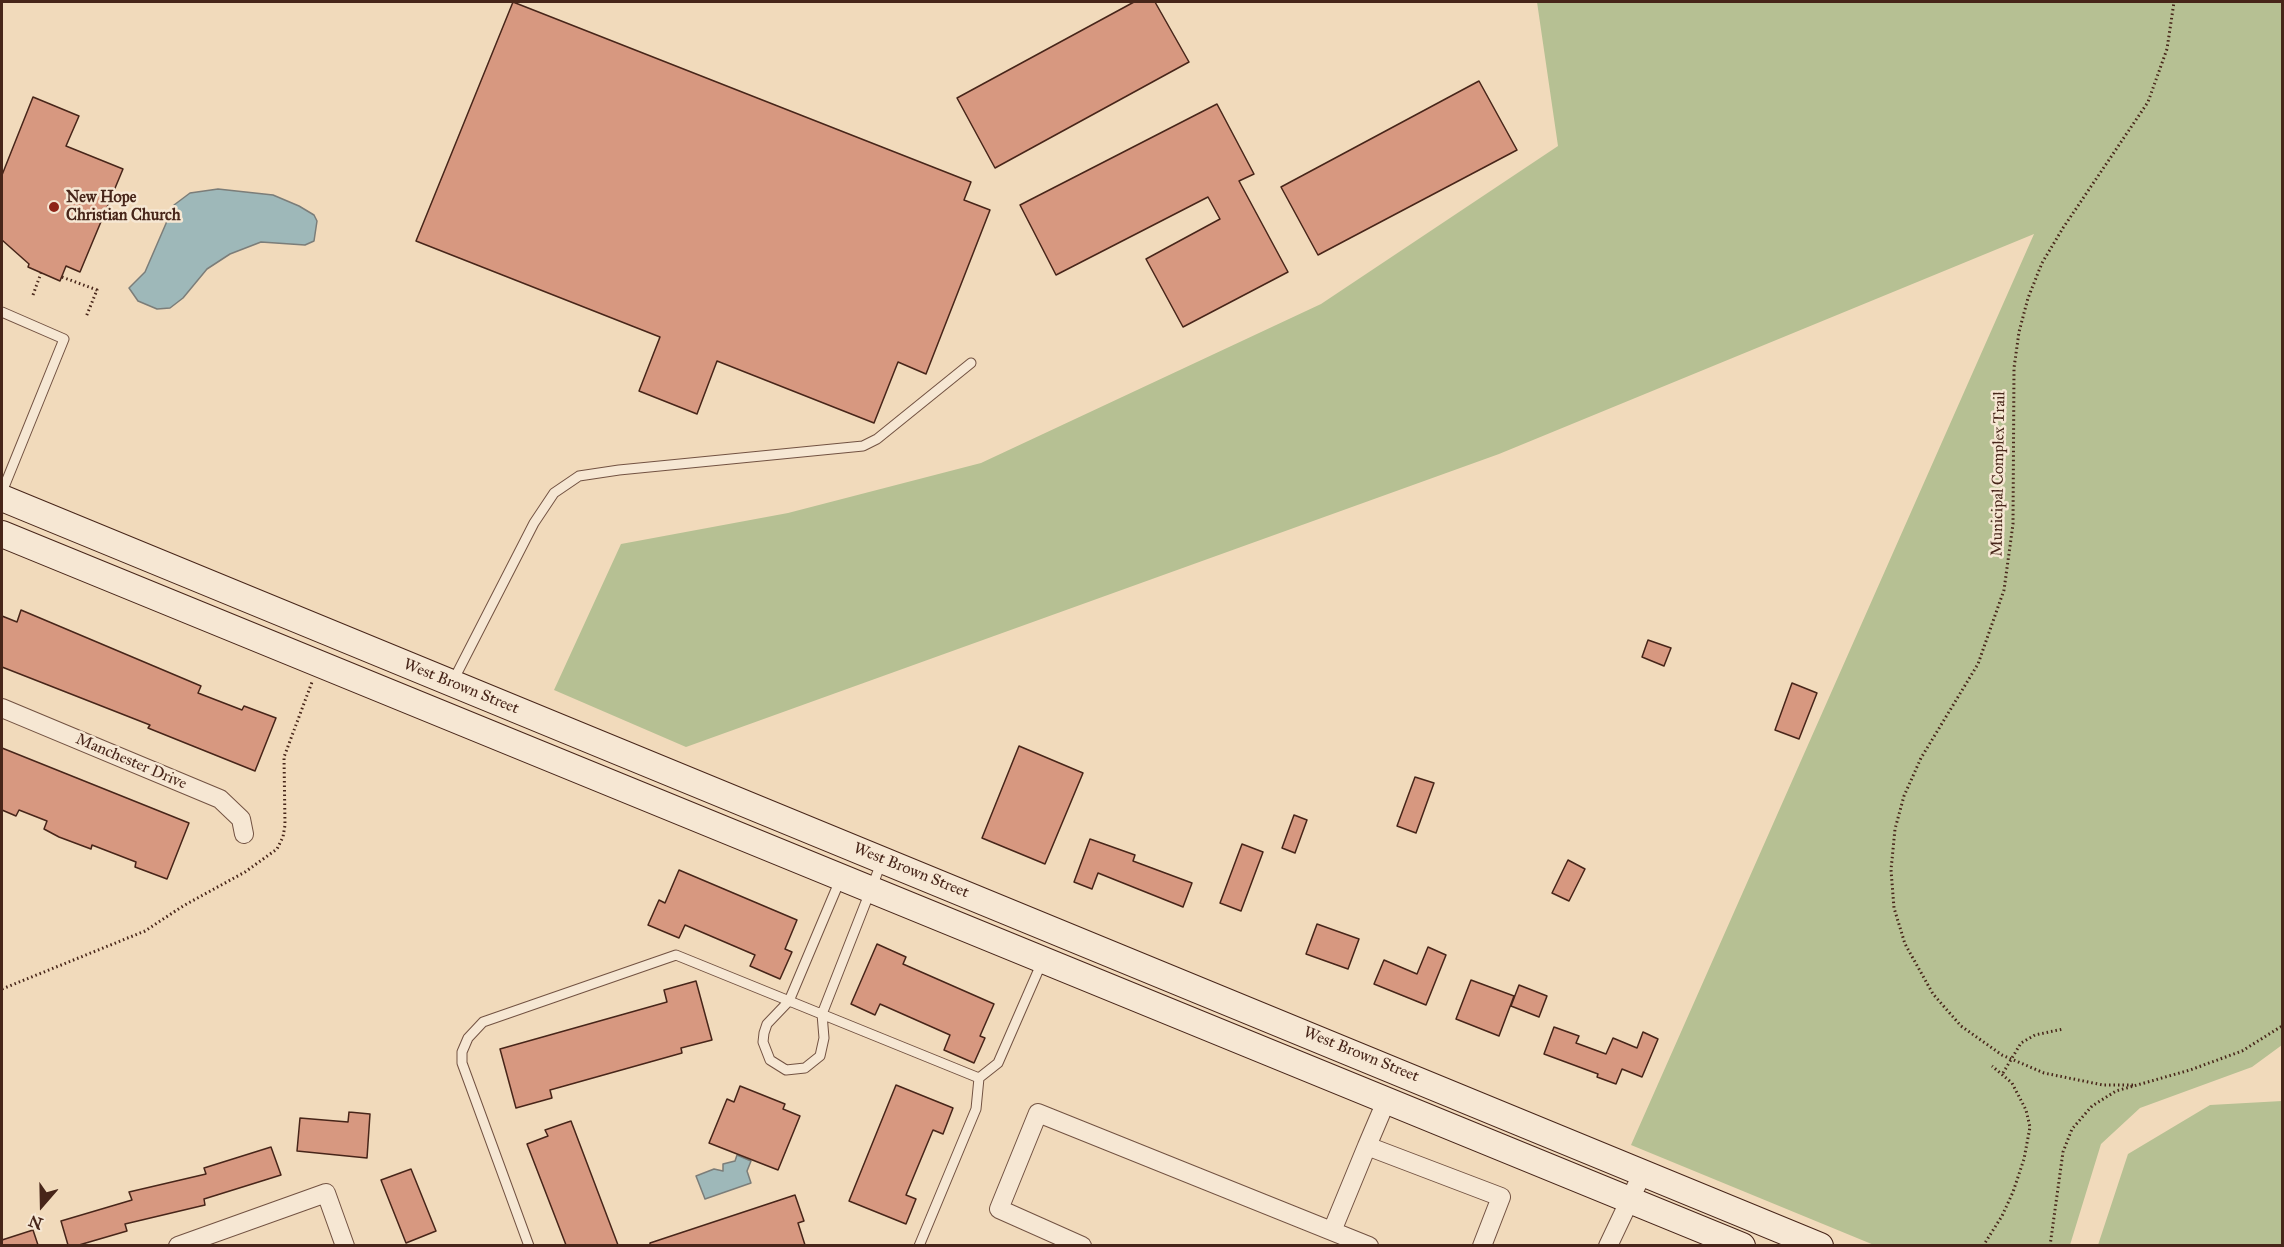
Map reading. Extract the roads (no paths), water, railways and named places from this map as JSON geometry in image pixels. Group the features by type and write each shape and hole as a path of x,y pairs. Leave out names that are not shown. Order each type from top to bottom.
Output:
{"main road":[{"name":"West Brown Street","path":"2,498 452,683 878,873 1043,959 1153,1004 1643,1172 1820,1245"},
{"name":"West Brown Street","path":"2,534 843,873"},
{"path":"439,712 452,683"},
{"path":"843,873 850,861 878,873"},
{"name":"West Brown Street","path":"878,873 943,896 971,895 1167,975 1630,1199 1742,1245"},
{"path":"1153,1004 1167,975"}],"street":[{"name":"Manchester Drive","path":"2,708 220,799 241,819 244,834"},
{"path":"1332,1231 1393,1085"},
{"path":"1082,1245 999,1209 1038,1113 1369,1245"},
{"path":"1367,1146 1501,1197 1482,1245"},
{"path":"1608,1245 1643,1172"},
{"path":"178,1245 326,1193 345,1245"}],"lane":[{"path":"2,312 64,339 2,492"},
{"path":"452,683 534,523 554,492 579,476 863,446 877,439 971,363"},
{"path":"843,873 789,1001 767,1024 763,1042 770,1060 786,1070 805,1068 820,1056 824,1038 822,1014 878,873"},
{"path":"529,1245 462,1063 462,1052 475,1030 483,1022 676,955 979,1078"},
{"path":"919,1245 976,1109 979,1078 998,1063 1043,959"}],"water":[{"path":"218,189 273,195 299,206 314,215 317,221 314,241 305,245 261,242 230,254 207,269 183,298 170,308 157,309 138,301 129,288 145,272 174,205 190,193"},
{"path":"737,1155 751,1161 747,1171 751,1183 705,1199 696,1176 714,1169 723,1171 723,1164 735,1161"}],"place":[{"name":"New Hope Christian Church","path":"54,207"}]}
